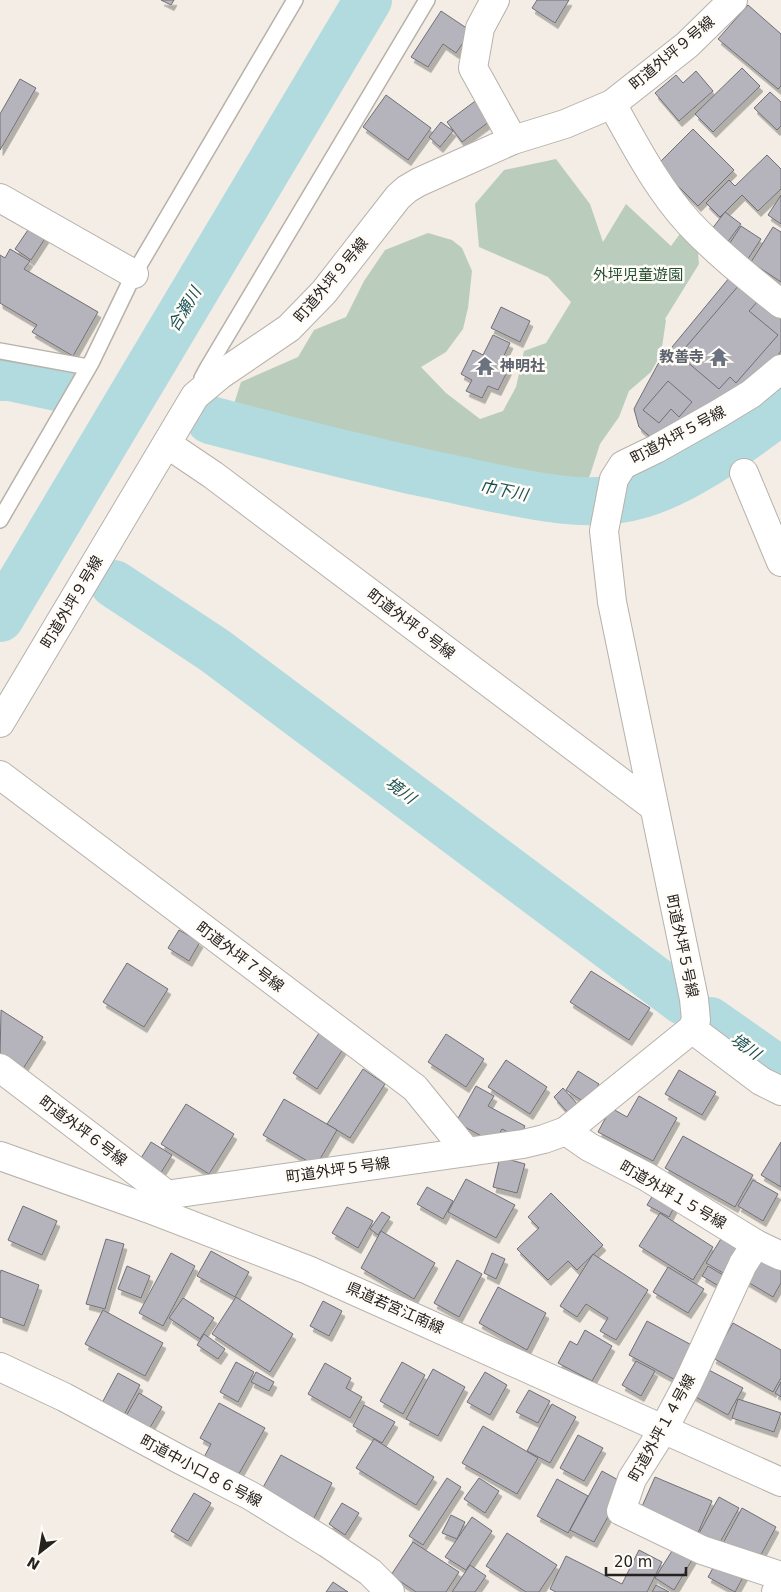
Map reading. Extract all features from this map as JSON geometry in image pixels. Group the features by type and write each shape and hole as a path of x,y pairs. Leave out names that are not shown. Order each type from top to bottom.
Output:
{"street":[{"path":"494,0 480,28 473,68 513,140"},
{"name":"町道外坪９号線","path":"0,723 195,396 220,375 289,328 324,292 398,197 407,189 513,140 565,124 612,104 687,45 733,0"},
{"path":"612,104 656,180 688,222 718,253 781,304"},
{"path":"0,198 134,274"},
{"name":"町道外坪５号線","path":"156,1201 544,1139 566,1131 694,1016 612,602 604,531 614,479 619,469 628,461 642,456 751,394 781,368"},
{"name":"町道外坪８号線","path":"167,444 213,474 654,807"},
{"path":"744,473 781,562"},
{"name":"町道外坪７号線","path":"0,775 415,1088 467,1152"},
{"path":"694,1016 761,1081 781,1091"},
{"name":"町道外坪６号線","path":"0,1068 156,1201"},
{"name":"町道外坪１５号線","path":"566,1131 589,1147 647,1177 756,1244 781,1256"},
{"name":"県道若宮江南線","path":"0,1156 156,1201 781,1482"},
{"name":"町道外坪１４号線","path":"756,1244 743,1264 688,1383 663,1430 632,1479 621,1511 702,1550 781,1576"},
{"name":"町道中小口８６号線","path":"0,1367 64,1397 251,1496 363,1567 390,1592"},
{"path":"776,1592 781,1580"}],"lane":[{"path":"0,520 88,367 134,274 296,0"},
{"path":"202,390 202,378 208,366 427,0"},
{"path":"0,351 88,367"}],"green space":[{"name":"外坪児童遊園","path":"556,159 590,204 603,242 626,204 671,246 685,227 697,241 699,264 665,319 661,354 651,372 629,391 619,417 600,444 590,475 575,506 536,508 470,495 416,488 370,473 324,466 246,443 234,404 241,382 298,357 314,330 346,317 364,281 385,250 428,233 452,240 462,248 472,271 468,308 463,329 446,352 421,367 446,393 480,419 503,411 516,387 524,351 546,343 571,302 548,277 479,247 475,204 504,170"}],"building":[{"path":"161,0 174,0 171,5"},
{"path":"537,0 569,0 555,23 532,8"},
{"path":"748,5 781,34 781,86 778,89 718,39"},
{"path":"441,11 471,31 456,53 443,44 428,67 411,57"},
{"path":"742,68 760,86 713,132 695,114"},
{"path":"696,71 713,91 679,121 655,93 676,75 683,83"},
{"path":"20,79 36,88 0,150 0,114"},
{"path":"770,92 781,102 781,126 777,130 754,108"},
{"path":"386,95 431,128 408,160 363,127"},
{"path":"478,99 493,119 462,142 447,122"},
{"path":"441,122 453,131 440,147 429,137"},
{"path":"693,129 734,170 698,206 657,165"},
{"path":"767,155 781,169 781,189 758,211 742,195 720,217 706,203 729,180 735,186"},
{"path":"781,195 781,224 768,215"},
{"path":"725,212 741,224 724,247 708,234"},
{"path":"741,226 761,239 746,262 726,249"},
{"path":"30,227 46,237 31,260 15,249"},
{"path":"773,227 781,232 781,282 751,262"},
{"path":"10,249 30,261 24,269 98,312 73,356 32,332 37,325 0,303 0,255 5,258"},
{"name":"教善寺","path":"734,272 781,311 781,351 769,367 655,441 639,427 634,409 658,364"},
{"path":"740,284 759,300 749,311 778,335 736,383 730,377 719,389 679,355"},
{"path":"501,307 530,321 520,342 491,328"},
{"name":"神明社","path":"493,335 510,343 500,364 509,368 498,390 488,386 482,398 466,391 472,380 461,374 473,350 483,355"},
{"path":"668,381 692,402 679,417 671,409 659,423 643,410"},
{"path":"179,930 200,942 189,961 168,948"},
{"path":"127,963 168,989 144,1027 103,1002"},
{"path":"591,971 650,1008 629,1040 570,1002"},
{"path":"1,1010 43,1037 21,1072 0,1058"},
{"path":"321,1030 345,1046 317,1089 293,1073"},
{"path":"446,1034 484,1059 466,1087 428,1062"},
{"path":"506,1060 547,1087 530,1114 488,1087"},
{"path":"363,1069 385,1084 350,1138 327,1124"},
{"path":"679,1070 716,1092 702,1115 665,1094"},
{"path":"578,1071 599,1084 587,1104 566,1090"},
{"path":"476,1086 494,1096 488,1106 525,1126 519,1138 502,1129 494,1143 456,1122"},
{"path":"563,1088 579,1106 570,1115 554,1097"},
{"path":"639,1096 677,1118 653,1161 598,1132 611,1108 627,1117"},
{"path":"284,1099 337,1130 316,1166 263,1135"},
{"path":"186,1104 234,1134 209,1174 161,1144"},
{"path":"683,1136 753,1175 735,1207 665,1168"},
{"path":"151,1142 172,1155 157,1179 136,1166"},
{"path":"781,1142 781,1187 761,1175"},
{"path":"500,1157 525,1164 517,1193 493,1187"},
{"path":"466,1179 515,1205 496,1238 448,1212"},
{"path":"753,1180 778,1194 763,1221 738,1206"},
{"path":"427,1187 453,1201 443,1219 417,1204"},
{"path":"657,1188 678,1200 669,1217 647,1205"},
{"path":"551,1193 603,1245 577,1270 568,1261 548,1280 517,1249 539,1228 528,1217"},
{"path":"23,1206 57,1221 42,1255 8,1240"},
{"path":"347,1207 373,1221 358,1248 332,1233"},
{"path":"382,1212 390,1217 378,1235 370,1229"},
{"path":"660,1213 713,1247 693,1280 639,1246"},
{"path":"381,1231 435,1263 414,1299 361,1268"},
{"path":"724,1234 748,1248 730,1277 706,1263"},
{"path":"106,1239 124,1244 105,1309 86,1304"},
{"path":"764,1249 781,1259 781,1283 773,1297 746,1281"},
{"path":"211,1251 249,1272 235,1297 197,1276"},
{"path":"171,1253 195,1266 163,1326 139,1313"},
{"path":"492,1253 505,1259 496,1279 484,1273"},
{"path":"593,1254 648,1290 616,1340 600,1331 608,1318 586,1304 577,1317 560,1306"},
{"path":"457,1260 482,1274 459,1317 434,1303"},
{"path":"127,1266 150,1276 141,1298 118,1289"},
{"path":"708,1266 728,1278 722,1288 702,1276"},
{"path":"668,1267 704,1289 688,1313 653,1292"},
{"path":"1,1270 39,1285 24,1326 0,1317"},
{"path":"498,1287 546,1313 527,1350 479,1323"},
{"path":"236,1297 293,1334 270,1372 212,1334"},
{"path":"183,1298 214,1318 200,1339 169,1318"},
{"path":"323,1301 342,1311 329,1336 310,1326"},
{"path":"103,1310 163,1343 145,1376 85,1344"},
{"path":"647,1321 699,1349 681,1383 629,1355"},
{"path":"733,1323 781,1350 781,1378 773,1392 713,1358"},
{"path":"585,1330 612,1346 592,1381 558,1363 570,1341 577,1345"},
{"path":"204,1334 225,1349 218,1359 197,1345"},
{"path":"636,1361 655,1371 641,1396 622,1385"},
{"path":"236,1362 254,1372 238,1402 220,1392"},
{"path":"402,1362 425,1375 403,1414 380,1401"},
{"path":"325,1363 351,1378 346,1388 362,1397 350,1418 308,1394"},
{"path":"433,1369 465,1387 438,1436 406,1419"},
{"path":"707,1369 743,1388 728,1415 692,1395"},
{"path":"256,1372 274,1382 269,1391 251,1382"},
{"path":"485,1372 507,1385 490,1415 467,1402"},
{"path":"118,1373 140,1385 124,1415 102,1403"},
{"path":"781,1382 781,1397 775,1393"},
{"path":"529,1390 550,1401 538,1423 516,1412"},
{"path":"139,1393 162,1407 148,1431 125,1418"},
{"path":"738,1399 781,1413 774,1432 732,1418"},
{"path":"219,1403 265,1428 236,1479 202,1461 211,1444 200,1438"},
{"path":"552,1404 576,1417 550,1463 527,1451"},
{"path":"364,1405 395,1422 382,1443 353,1426"},
{"path":"483,1426 538,1458 517,1494 462,1463"},
{"path":"578,1435 603,1448 584,1481 560,1468"},
{"path":"374,1439 434,1477 416,1505 356,1468"},
{"path":"281,1455 332,1483 313,1520 261,1491"},
{"path":"602,1471 629,1486 614,1506 594,1542 570,1530"},
{"path":"655,1477 712,1501 697,1535 640,1511"},
{"path":"447,1478 461,1487 423,1545 409,1536"},
{"path":"479,1478 499,1491 485,1513 464,1499"},
{"path":"557,1479 588,1496 568,1533 537,1516"},
{"path":"194,1493 211,1503 188,1541 171,1531"},
{"path":"719,1497 739,1508 718,1546 698,1535"},
{"path":"342,1503 359,1513 345,1535 329,1524"},
{"path":"742,1508 776,1527 757,1562 723,1543"},
{"path":"451,1515 465,1522 457,1539 442,1533"},
{"path":"472,1517 492,1531 466,1570 445,1557"},
{"path":"507,1533 557,1565 539,1592 526,1592 486,1566"},
{"path":"413,1542 459,1572 446,1592 416,1592 391,1575"},
{"path":"677,1543 695,1555 674,1590 655,1578"},
{"path":"639,1550 662,1562 647,1592 556,1592 550,1589 566,1556 622,1584"},
{"path":"719,1557 746,1572 735,1592 708,1577"},
{"path":"470,1565 486,1576 475,1592 452,1592"},
{"path":"333,1582 348,1592 326,1592"},
{"path":"656,1585 669,1592 652,1592"}],"waterway":[{"name":"合瀬川","path":"0,618 368,0"},
{"name":"巾下川","path":"0,377 10,377 57,387"},
{"name":"巾下川","path":"210,420 363,459 482,485 556,499 608,501 642,494 679,479 714,458 781,411"},
{"name":"境川","path":"114,584 214,650 683,1001"},
{"name":"境川","path":"710,1021 781,1071"}],"place":[{"name":"教善寺","path":"719,357"},
{"name":"神明社","path":"485,366"}]}
